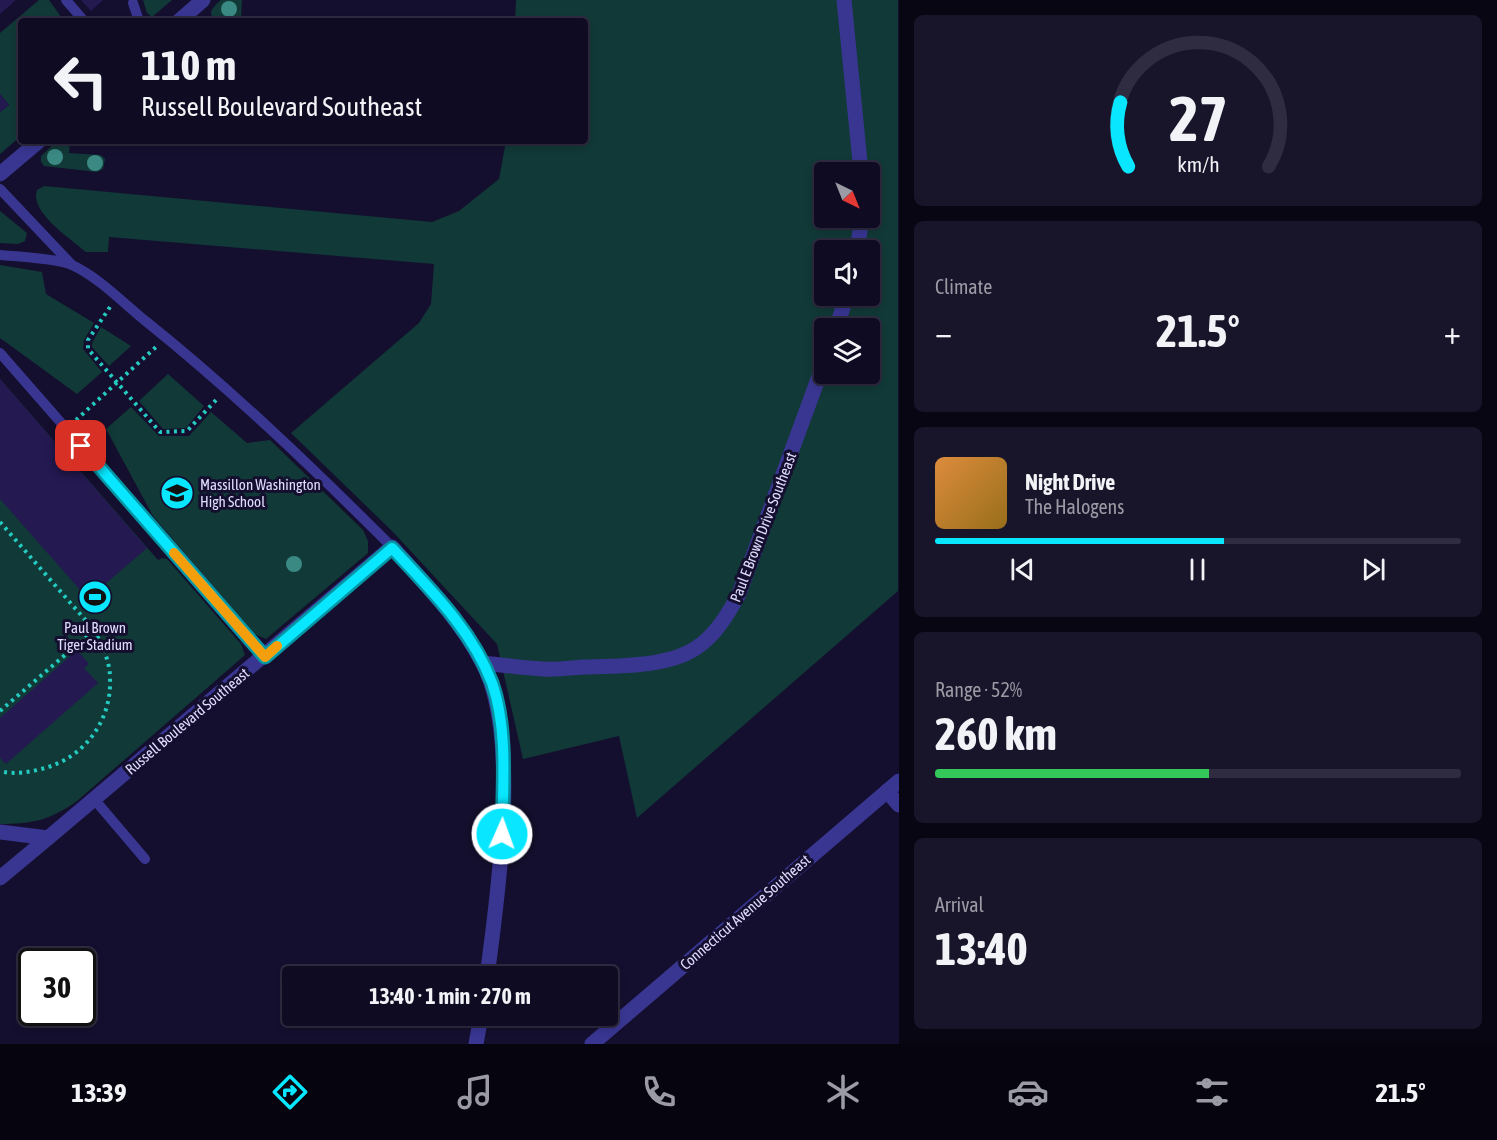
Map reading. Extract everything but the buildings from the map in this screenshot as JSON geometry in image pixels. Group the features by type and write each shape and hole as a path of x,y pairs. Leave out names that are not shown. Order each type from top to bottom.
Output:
{"street":[{"path":"182,18 203,0"},
{"path":"844,0 860,162"},
{"path":"0,174 35,144"},
{"name":"Paul E Brown Drive Southeast","path":"483,663 544,669 615,667 644,664 685,653 697,647 717,629 739,594 816,384"},
{"path":"392,548 444,604 461,626 483,663 492,685 498,710 503,791 497,893 488,966"},
{"name":"Russell Boulevard Southeast","path":"0,878 392,548"},
{"path":"893,786 898,805"},
{"name":"Connecticut Avenue Southeast","path":"592,1044 893,786"},
{"path":"0,832 48,838"},
{"path":"476,1044 479,1026"}],"lane":[{"path":"66,0 81,18"},
{"path":"133,3 138,18"},
{"path":"0,189 71,264 167,338 226,389 316,471 392,548"},
{"path":"0,255 71,264"},
{"path":"0,353 265,657"},
{"path":"94,799 145,859"}],"path":[{"path":"116,297 88,340 88,349 160,432 187,431 226,389"},
{"path":"66,429 167,338"},
{"path":"0,522 94,630 105,650 110,677 108,702 100,726 84,747 62,763 35,771 8,773 0,771"},
{"path":"0,711 94,630"}],"green space":[{"path":"39,0 49,0 62,18 18,18 18,139 0,154 0,112 9,105 0,94 0,33"},
{"path":"143,0 172,0 152,17 147,13"},
{"path":"221,0 242,0 241,18 214,18 211,12"},
{"path":"516,0 898,0 898,591 637,818 619,736 523,759 497,644 393,532 291,433 419,323 431,304 434,264 109,237 108,252 86,252 45,216 36,198 37,190 44,186 432,222 459,211 499,179 505,144 588,144 588,18 515,18"},
{"path":"54,144 70,144 69,153 101,155 105,159 103,169 97,172 44,166 41,156"},
{"path":"0,211 27,233 25,241 18,244 0,243"},
{"path":"0,265 42,272 46,294 94,323 84,340 83,349 102,372 77,394 0,338"},
{"path":"101,327 131,346 109,366 92,347"},
{"path":"168,374 204,406 186,428 163,429 139,401"},
{"name":"Paul Brown Tiger Stadium","path":"0,379 158,560 167,559 241,644 245,655 77,801 41,820 0,824"},
{"path":"131,407 159,436 189,436 211,412 247,443 270,440 363,530 368,541 368,553 266,639 254,634 153,516 106,429"}],"slow traffic":[{"path":"174,553 265,657 277,646"}],"place":[{"name":"Massillon Washington High School","path":"177,493"},
{"name":"Paul Brown Tiger Stadium","path":"95,597"}],"route":[{"path":"81,446 265,657 392,548 444,604 461,626 483,663 492,685 498,710 502,749 502,834"}]}
